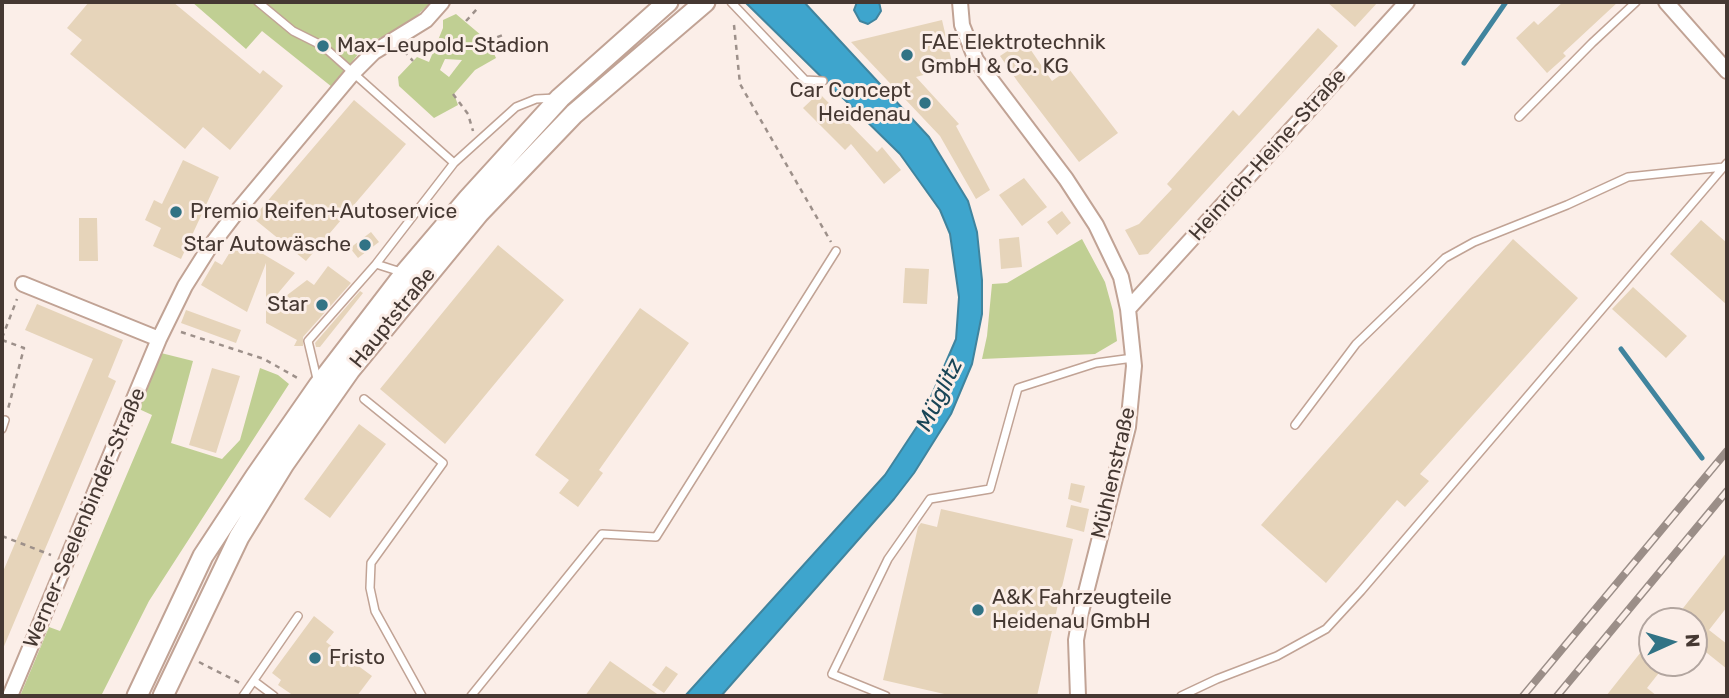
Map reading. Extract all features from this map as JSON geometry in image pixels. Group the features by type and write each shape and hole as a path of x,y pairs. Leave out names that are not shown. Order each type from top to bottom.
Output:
{"main road":[{"name":"Hauptstraße","path":"137,696 203,556 317,387 405,273 560,98 668,2"},
{"name":"Hauptstraße","path":"163,696 239,537 284,464 389,321 479,213 574,114 705,2"}],"street":[{"name":"Werner-Seelenbinder-Straße","path":"10,696 162,333 185,286 213,242 354,73 383,45 426,20 442,2"},
{"name":"Mühlenstraße","path":"960,2 962,25 976,60 1066,179 1096,225 1121,276 1128,309 1134,358 1129,427 1081,612 1076,640 1078,696"},
{"name":"Heinrich-Heine-Straße","path":"1128,309 1406,2"},
{"path":"1665,2 1727,71"},
{"path":"23,284 162,333"}],"lane":[{"path":"258,2 293,31 323,47 454,163"},
{"path":"1519,117 1636,2"},
{"path":"732,3 805,80 823,81"},
{"path":"317,387 308,341 376,264 454,163 516,107 536,99 560,98"},
{"path":"1295,425 1356,344 1445,258 1474,242 1628,177 1726,165"},
{"path":"1181,696 1277,656 1326,629 1726,165"},
{"path":"471,696 601,534 656,537 836,251"},
{"path":"376,264 405,273"},
{"path":"886,696 832,674 888,559 930,499 990,489 1018,388 1096,363 1134,358"},
{"path":"364,399 443,463 371,563 370,588 375,611 422,696"},
{"path":"2,429 5,420"},
{"path":"243,696 298,616"},
{"path":"251,684 274,696"}],"path":[{"path":"732,3 740,85 836,251"},
{"path":"466,21 477,9"},
{"path":"488,41 505,34"},
{"path":"453,94 468,114 477,141"},
{"path":"5,420 24,348 2,339 23,284"},
{"path":"162,333 264,359 317,387"},
{"path":"2,536 66,561"},
{"path":"183,654 251,684"}],"green space":[{"name":"Max-Leupold-Stadion","path":"192,2 431,2 406,26 366,44 332,87 262,31 246,49"},
{"path":"456,14 488,41 496,58 475,70 454,94 458,105 434,118 399,86 398,77 417,57 429,62 443,28 443,20","holes":["445,59 462,60 449,77 440,70"]},
{"path":"1082,239 1105,282 1117,341 1095,354 982,359 992,284 1007,283"},
{"path":"161,353 193,361 171,443 222,459 240,440 260,368 278,375 289,384 149,601 101,696 20,696 49,627 60,631 62,627 150,420 152,415 139,409"}],"water":[{"name":"Müglitz","path":"745,2 804,2 929,137 968,201 977,232 982,314 972,364 951,414 914,473 894,499 721,696 685,696 885,475 920,422 956,339 959,297 950,234 940,210 900,154"},
{"path":"857,2 879,2 881,11 876,19 868,24 860,21 854,10"}],"building":[{"path":"89,2 173,2 260,74 263,70 283,86 230,150 203,127 185,149 70,54 82,40 67,28"},
{"path":"1327,2 1378,2 1355,27"},
{"path":"1563,2 1618,2 1563,53 1566,56 1547,73 1516,38 1534,21 1538,25"},
{"path":"942,20 953,67 916,77 959,124 956,126 990,190 976,199 940,136 851,42"},
{"path":"1318,28 1338,46 1148,254 1139,255 1125,230 1139,224 1172,189 1167,184 1233,110 1239,116"},
{"path":"1024,40 1052,81 1069,69 1118,133 1079,162 1000,56"},
{"path":"819,93 877,152 882,147 901,170 884,184 851,144 845,150 803,108"},
{"path":"354,100 406,144 306,261 253,218"},
{"name":"Premio Reifen+Autoservice","path":"183,160 219,177 181,259 153,246 161,228 145,220 154,200 162,204"},
{"path":"1024,178 1047,207 1022,226 999,195"},
{"path":"1062,211 1071,223 1057,235 1047,222"},
{"path":"79,218 97,218 98,261 79,261"},
{"path":"1701,220 1727,243 1727,305 1670,254"},
{"name":"Star Autowäsche","path":"371,232 379,242 358,258 350,248"},
{"path":"1019,237 1022,267 1001,269 999,239"},
{"path":"238,239 295,273 274,298 278,302 307,280 314,285 328,266 351,283 303,337 303,346 294,346 297,340 266,323 266,263 247,312 201,285 215,261 222,265"},
{"path":"1513,239 1578,298 1420,474 1429,481 1405,507 1397,500 1326,583 1261,525"},
{"path":"498,245 564,300 445,444 380,389"},
{"path":"905,268 929,269 927,304 903,303"},
{"path":"1633,287 1687,336 1666,358 1612,309"},
{"path":"360,291 363,293 320,347 316,347 315,343"},
{"path":"37,304 123,340 108,377 116,381 2,651 2,574 93,359 25,330"},
{"path":"640,308 689,343 599,470 603,473 578,507 559,493 569,480 535,455"},
{"path":"186,310 241,330 236,343 181,323"},
{"path":"212,368 240,376 216,453 189,445"},
{"path":"359,424 386,444 330,518 304,499"},
{"path":"1071,483 1085,486 1081,503 1068,499"},
{"path":"1071,505 1089,509 1084,532 1066,527"},
{"name":"A&K Fahrzeugteile Heidenau GmbH","path":"941,509 1073,539 1037,696 953,696 883,680 918,527 921,523 937,527"},
{"path":"1727,552 1727,607 1709,630 1727,644 1727,669 1708,654 1708,607 1684,607"},
{"name":"Fristo","path":"314,616 334,632 326,642 372,676 357,696 294,696 278,685 281,680 272,673"},
{"path":"1638,656 1638,677 1656,677 1647,688 1657,696 1606,696"},
{"path":"610,661 660,696 585,696"},
{"path":"666,666 678,674 664,693 652,685"}],"waterway":[{"path":"1464,63 1506,2"},
{"path":"1621,349 1702,458"}],"railway":[{"path":"1523,696 1727,451"},
{"path":"1557,696 1727,491"}],"place":[{"name":"Max-Leupold-Stadion","path":"323,46"},
{"name":"FAE Elektrotechnik GmbH & Co. KG","path":"907,55"},
{"name":"Car Concept Heidenau","path":"925,103"},
{"name":"Premio Reifen+Autoservice","path":"176,212"},
{"name":"Star Autowäsche","path":"365,245"},
{"name":"Star","path":"322,305"},
{"name":"A&K Fahrzeugteile Heidenau GmbH","path":"978,610"},
{"name":"Fristo","path":"315,658"}]}
